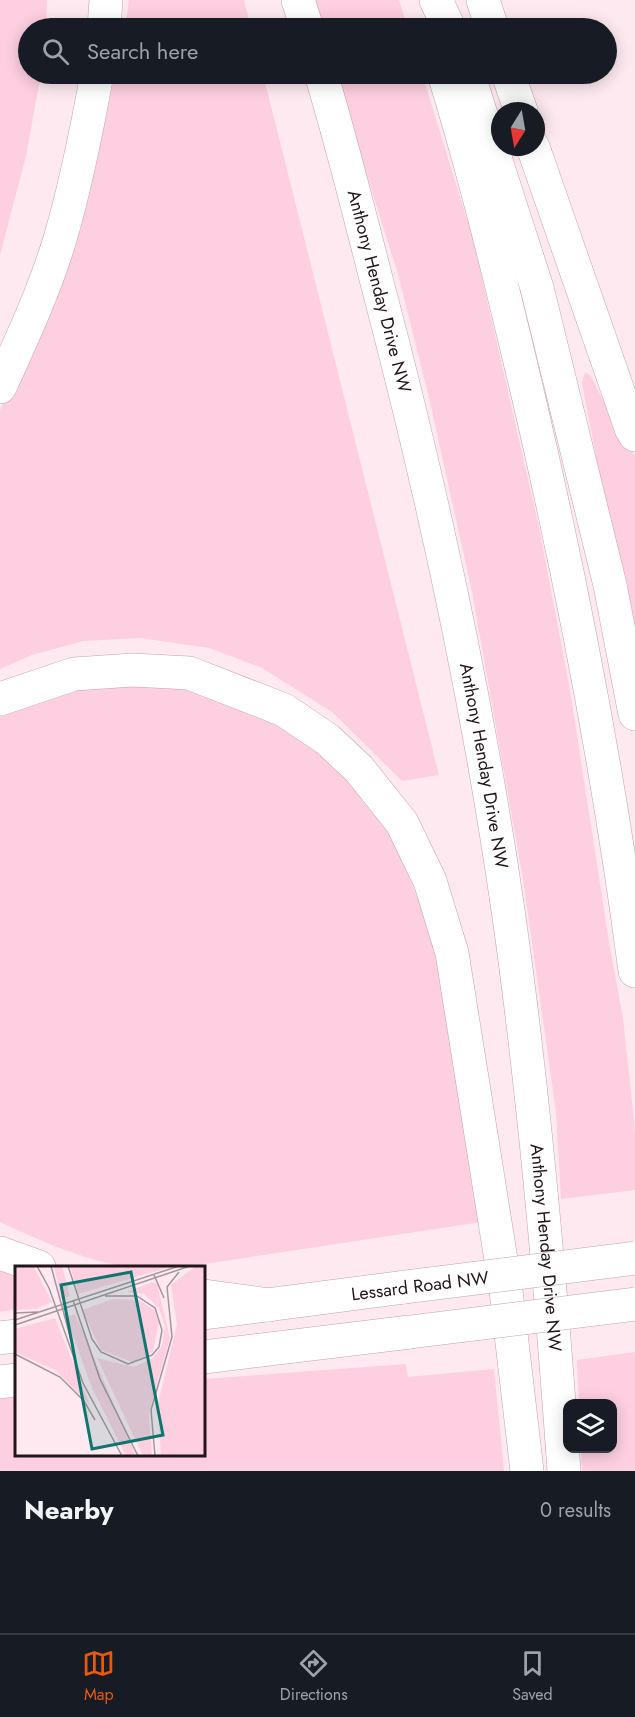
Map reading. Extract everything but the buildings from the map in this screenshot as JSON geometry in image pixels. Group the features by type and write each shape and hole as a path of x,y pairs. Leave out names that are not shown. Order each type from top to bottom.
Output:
{"main road":[{"path":"105,18 106,0"},
{"path":"298,0 304,18"},
{"path":"421,0 427,18"},
{"path":"436,0 444,18"},
{"path":"483,0 489,18"},
{"path":"0,387 25,332 60,240 95,84"},
{"name":"Anthony Henday Drive NW","path":"324,84 411,413 451,588 482,750 509,916 537,1144 564,1471"},
{"path":"447,84 508,309 552,498 592,701 625,895 635,971"},
{"path":"471,84 537,288 610,585 635,714"},
{"path":"512,84 518,102"},
{"path":"536,156 635,435"},
{"path":"0,699 74,674 133,670 189,673 284,710 327,739 359,769 402,823 430,881 452,953 506,1291 527,1471"},
{"path":"0,1253 36,1266"},
{"name":"Lessard Road NW","path":"206,1313 635,1258"},
{"path":"206,1296 269,1305"},
{"path":"206,1357 635,1304"},
{"path":"0,1338 15,1336"},
{"path":"0,1382 15,1380"}],"shaded area":[{"path":"0,0 47,0 46,18 18,18 18,84 39,84 26,156 0,255"},
{"path":"129,0 244,0 248,18 126,18"},
{"path":"312,0 399,0 405,18 318,18"},
{"path":"113,84 266,84 439,775 402,781 332,712 262,668 209,648 140,638 84,641 32,655 0,669 0,410 48,309 96,165"},
{"path":"338,84 425,84 473,239 539,527 570,690 623,1018 635,1130 635,1190 561,1199 556,1112 523,879 472,592 430,402 398,274"},
{"path":"585,372 591,376 635,456 635,661 582,383"},
{"path":"105,682 149,682 189,690 278,719 369,792 396,845 430,929 455,1038 488,1221 182,1266 116,1265 71,1252 0,1222 0,708"},
{"path":"0,1271 15,1275 15,1309 0,1312"},
{"path":"635,1352 635,1471 582,1471 581,1453 617,1453 617,1399 579,1399 577,1360"},
{"path":"406,1364 408,1377 494,1369 504,1471 0,1471 0,1399 15,1396 15,1456 206,1456 206,1379"}]}
